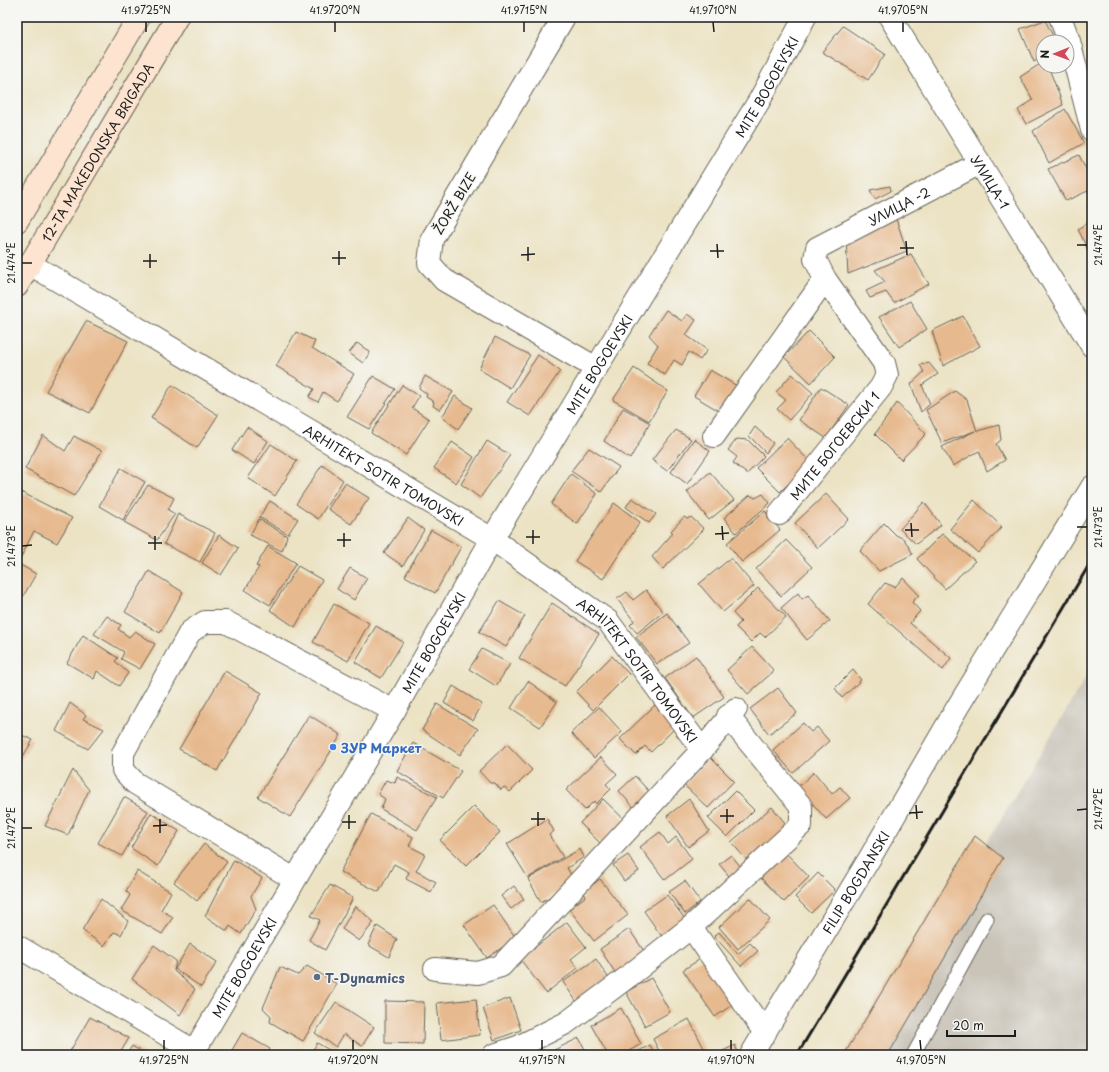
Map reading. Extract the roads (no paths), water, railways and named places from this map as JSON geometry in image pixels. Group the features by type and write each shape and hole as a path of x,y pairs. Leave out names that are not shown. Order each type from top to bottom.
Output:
{"street":[{"path":"17,221 139,17"},
{"name":"12-TA MAKEDONSKA BRIGADA","path":"17,286 23,260 177,17"},
{"name":"ŽORŽ BIZE","path":"564,17 432,240 429,263 444,280 596,368"},
{"name":"MITE BOGOEVSKI","path":"193,1053 394,711 492,539 759,101 805,17"},
{"name":"УЛИЦА-1","path":"890,17 1092,346"},
{"path":"1060,17 1070,41 1092,130"},
{"name":"УЛИЦА -2","path":"825,279 815,259 817,248 980,163"},
{"name":"ARHITEKT SOTIR TOMOVSKI","path":"23,260 492,539 608,621 702,750"},
{"path":"714,436 825,279"},
{"name":"МИТЕ БОГОЕВСКИ 1","path":"779,514 881,387 887,375 884,363 825,279"},
{"name":"FILIP BOGDANSKI","path":"751,1055 871,856 957,708 1092,487"},
{"path":"294,879 135,783 123,770 123,753 190,632 205,622 226,622 394,711"},
{"name":"ARHITEKT SOTIR TOMOVSKI","path":"435,969 478,973 501,966 702,750 732,712 801,806 800,825 691,927 566,1023 518,1048 494,1055"},
{"path":"691,927 765,1033"},
{"path":"17,946 193,1053"}],"lane":[{"path":"913,1055 987,919"}],"railway":[{"path":"797,1055 1092,560"}],"place":[{"name":"ЗУР Маркет","path":"333,747"},
{"name":"T-Dynamics","path":"317,977"}]}
